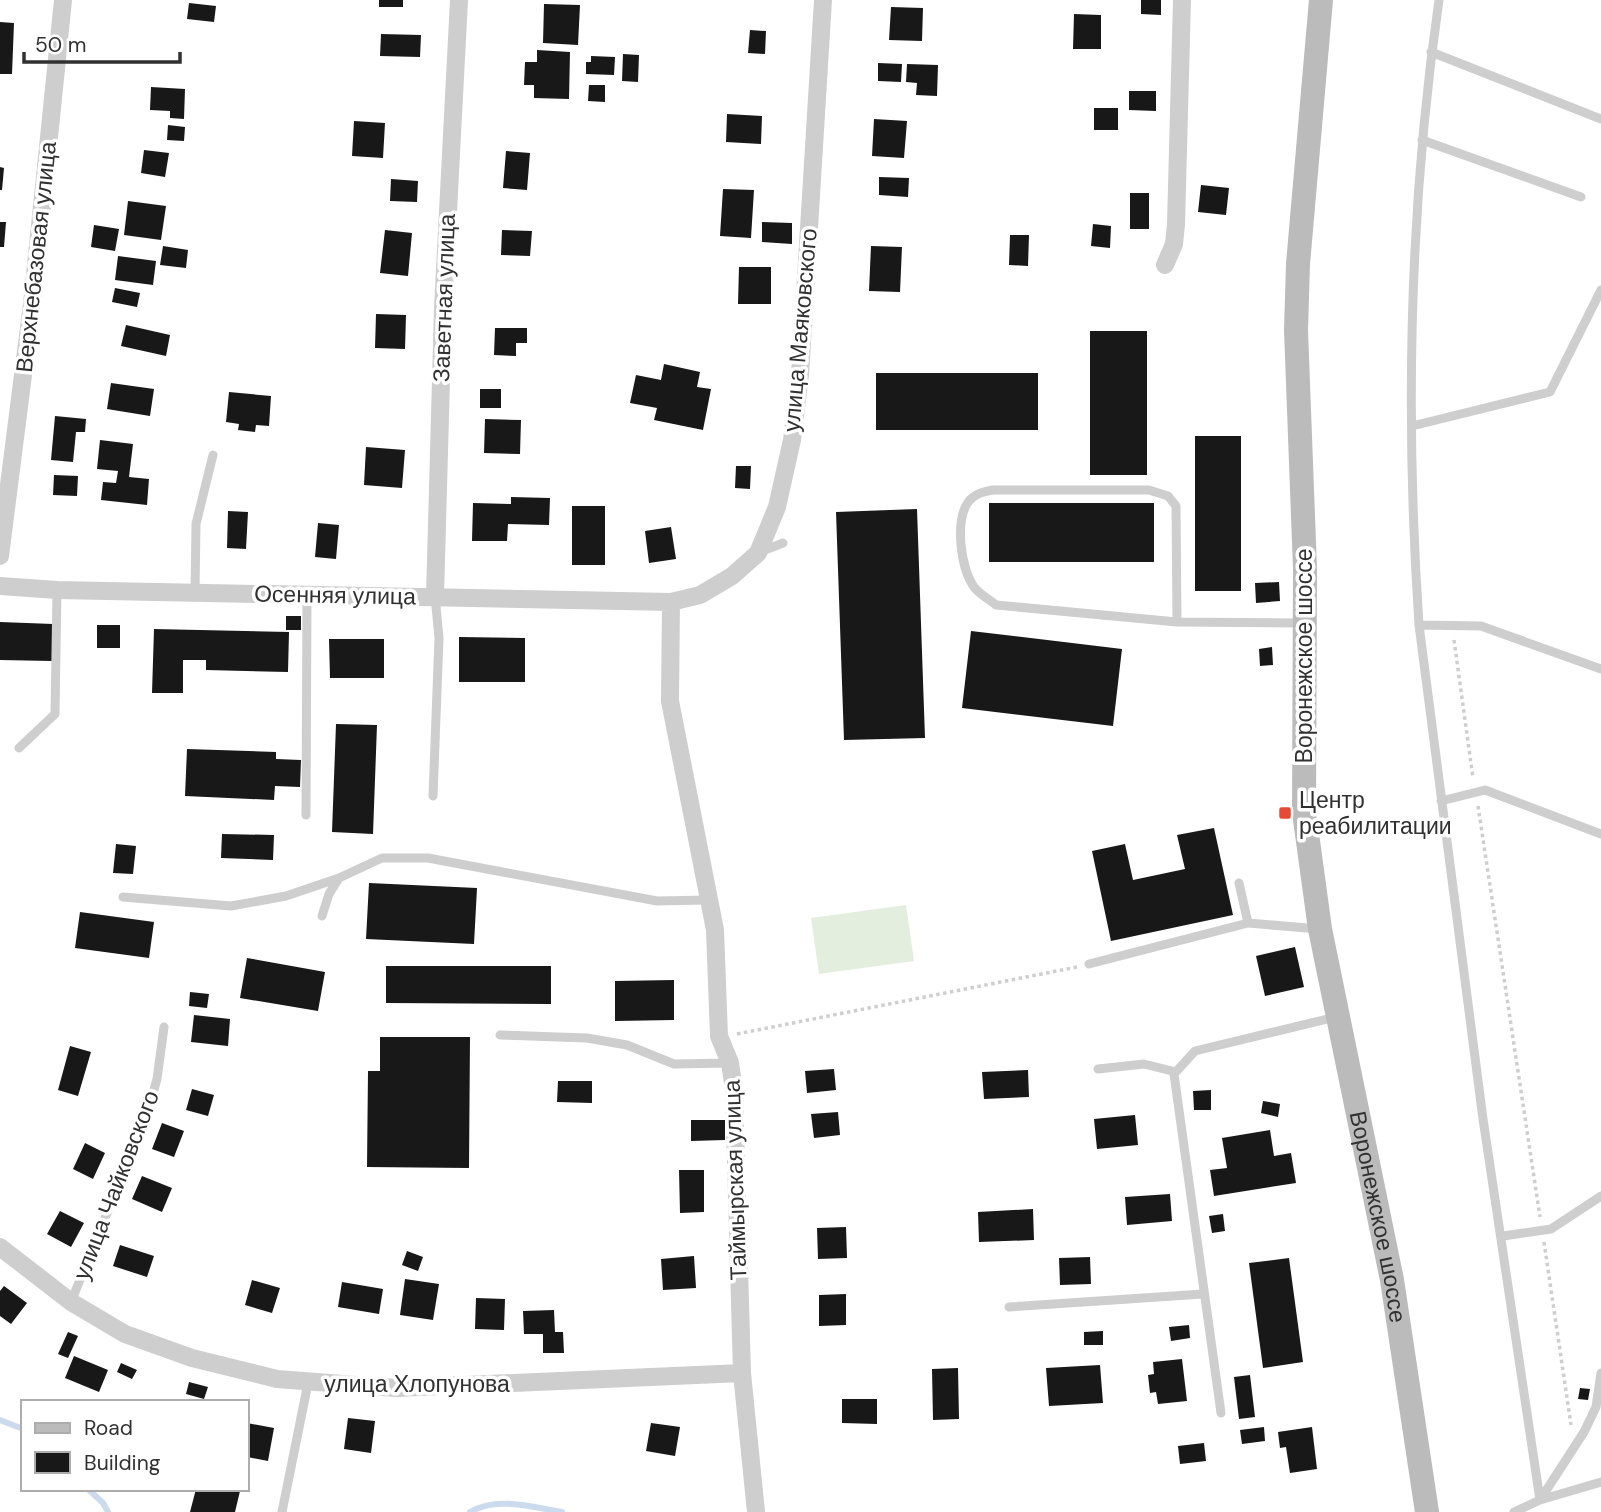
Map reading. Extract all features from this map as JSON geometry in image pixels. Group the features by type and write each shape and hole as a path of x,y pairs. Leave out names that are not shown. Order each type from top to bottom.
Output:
{"main road":[{"name":"Воронежское шоссе","path":"1321,0 1298,264 1296,330 1305,623 1304,811 1320,929 1392,1280 1427,1512"}],"street":[{"name":"Верхнебазовая улица","path":"0,556 32,304 63,0"},
{"name":"Заветная улица","path":"435,596 443,307 459,0"},
{"name":"улица Маяковского","path":"671,602 700,595 732,576 758,553 777,507 792,440 800,375 823,0"},
{"path":"1166,265 1174,244 1176,225 1182,0"},
{"name":"Осенняя улица","path":"0,586 57,590 671,602"},
{"name":"Таймырская улица","path":"671,602 670,701 715,930 719,1036 721,1047 730,1063 734,1090 742,1373 756,1512"},
{"name":"улица Хлопунова","path":"0,1247 71,1302 125,1334 192,1358 277,1380 396,1388 742,1373"}],"lane":[{"path":"1439,0 1422,140 1413,262 1412,426 1419,625 1483,1119 1503,1236 1540,1500"},
{"path":"1432,52 1601,120"},
{"path":"1422,140 1581,197"},
{"path":"1412,426 1550,392 1601,290"},
{"path":"195,593 196,524 213,455"},
{"path":"1177,622 1176,506 1168,496 1149,490 993,490 979,493 969,501 962,521 961,556 975,589 996,604 1177,622 1305,623"},
{"path":"758,553 783,543"},
{"path":"19,748 55,714 57,590"},
{"path":"306,815 307,595"},
{"path":"433,796 439,638 435,596"},
{"path":"1419,625 1481,626 1601,669"},
{"path":"1441,801 1485,790 1601,834"},
{"path":"123,897 231,906 286,896 382,858 428,858 657,901 707,900"},
{"path":"322,916 329,894 339,877"},
{"path":"1239,883 1248,923"},
{"path":"1089,964 1248,923 1320,929"},
{"path":"1221,1413 1178,1111 1176,1072 1195,1051 1337,1016"},
{"name":"улица Чайковского","path":"71,1302 147,1114 157,1079 164,1027"},
{"path":"500,1035 587,1038 627,1045 674,1064 730,1063"},
{"path":"1098,1069 1144,1064 1176,1072"},
{"path":"1503,1236 1551,1229 1601,1196"},
{"path":"1009,1307 1203,1294"},
{"path":"1540,1500 1574,1448 1596,1406 1601,1373"},
{"path":"282,1512 308,1383"},
{"path":"1514,1512 1540,1500 1601,1482"}],"path":[{"path":"1452,625 1574,1448"},
{"path":"719,1036 764,1031 1089,964"}],"green space":[{"path":"906,905 914,961 819,974 811,918"}],"building":[{"path":"379,0 403,0 403,7 379,7"},
{"path":"1141,0 1161,0 1161,15 1141,14"},
{"path":"189,3 216,6 214,22 187,19"},
{"path":"544,4 580,5 578,45 543,43"},
{"path":"891,7 923,8 922,41 889,40"},
{"path":"1074,14 1101,15 1101,49 1073,49"},
{"path":"0,22 14,23 12,74 0,74"},
{"path":"750,30 766,31 765,54 748,53"},
{"path":"381,34 421,35 420,57 380,56"},
{"path":"537,50 570,52 569,99 534,98 534,85 524,85 525,62 537,62"},
{"path":"623,54 639,55 638,82 622,81"},
{"path":"591,56 615,57 614,75 586,74 586,62 591,62"},
{"path":"878,63 902,64 901,82 878,81"},
{"path":"907,64 938,65 937,96 916,95 917,83 906,82"},
{"path":"589,85 605,85 605,102 588,101"},
{"path":"151,87 185,89 184,119 170,118 170,111 150,110"},
{"path":"1129,91 1156,91 1156,111 1129,110"},
{"path":"1094,108 1118,108 1118,130 1094,130"},
{"path":"727,114 762,116 761,144 726,142"},
{"path":"874,119 907,121 904,158 872,156"},
{"path":"354,121 385,123 383,158 352,156"},
{"path":"168,125 185,127 184,141 167,140"},
{"path":"144,150 169,153 165,177 141,173"},
{"path":"506,151 530,153 527,190 503,188"},
{"path":"0,167 4,168 2,190 0,190"},
{"path":"879,177 909,178 908,197 879,195"},
{"path":"391,179 418,181 417,202 390,201"},
{"path":"1201,185 1229,188 1226,215 1198,212"},
{"path":"723,189 754,190 751,238 720,236"},
{"path":"1130,193 1149,193 1149,229 1130,229"},
{"path":"128,201 166,206 161,240 124,235"},
{"path":"0,222 6,222 4,247 0,247"},
{"path":"762,222 792,223 792,244 762,242"},
{"path":"1093,224 1111,226 1110,248 1091,246"},
{"path":"94,225 119,229 115,251 91,247"},
{"path":"385,230 412,233 408,276 380,273"},
{"path":"502,230 532,231 530,256 501,255"},
{"path":"1010,235 1029,235 1028,266 1009,265"},
{"path":"163,246 188,250 186,268 160,265"},
{"path":"871,246 902,247 900,292 869,291"},
{"path":"118,256 156,261 153,285 115,280"},
{"path":"739,267 771,267 771,304 738,304"},
{"path":"115,288 140,293 137,307 112,302"},
{"path":"376,314 406,315 405,349 375,348"},
{"path":"126,325 170,335 166,356 121,346"},
{"path":"495,328 527,328 527,343 516,343 516,356 494,355"},
{"path":"1090,331 1147,331 1147,475 1090,475"},
{"path":"664,364 700,372 697,387 711,389 703,430 654,420 657,408 630,403 636,375 661,380"},
{"path":"876,373 1038,373 1038,430 876,430"},
{"path":"111,383 154,389 150,416 107,409"},
{"path":"480,389 501,389 501,408 480,408"},
{"path":"229,392 271,396 269,426 256,425 255,432 238,430 239,424 226,422"},
{"path":"55,416 86,419 85,432 76,432 73,462 51,460"},
{"path":"485,419 521,420 520,454 484,453"},
{"path":"1195,436 1241,436 1241,591 1195,591"},
{"path":"100,440 133,444 129,477 149,479 147,505 101,500 103,482 116,483 118,471 97,469"},
{"path":"366,447 405,450 402,488 364,485"},
{"path":"736,466 751,466 750,489 735,488"},
{"path":"54,475 78,476 77,496 53,495"},
{"path":"511,497 550,498 549,525 508,524 507,541 472,541 473,503 511,504"},
{"path":"989,503 1154,503 1154,562 989,562"},
{"path":"572,506 605,506 605,565 572,565"},
{"path":"917,509 925,738 844,740 836,512"},
{"path":"228,511 248,512 246,549 227,548"},
{"path":"318,523 339,525 336,559 315,557"},
{"path":"671,527 676,559 649,563 645,531"},
{"path":"1279,582 1280,601 1256,603 1255,583"},
{"path":"286,616 301,616 301,630 286,630"},
{"path":"0,622 53,624 52,661 0,660"},
{"path":"97,625 120,625 120,648 97,648"},
{"path":"154,629 289,632 288,672 206,670 206,660 183,660 183,693 152,693"},
{"path":"971,631 1122,649 1113,726 962,708"},
{"path":"459,637 525,638 525,682 459,682"},
{"path":"329,639 384,639 384,678 330,678"},
{"path":"1272,647 1273,665 1260,666 1259,649"},
{"path":"336,724 377,725 373,834 332,832"},
{"path":"187,749 276,752 276,759 301,760 300,787 275,786 274,800 185,796"},
{"path":"1214,828 1233,915 1111,941 1092,851 1125,844 1133,880 1185,869 1177,835"},
{"path":"222,834 274,835 273,860 221,858"},
{"path":"116,844 136,846 133,874 113,873"},
{"path":"369,883 477,888 474,944 366,939"},
{"path":"80,912 154,922 149,958 75,948"},
{"path":"1295,947 1304,987 1265,996 1256,956"},
{"path":"247,958 325,972 318,1011 240,998"},
{"path":"386,966 551,966 551,1004 386,1003"},
{"path":"674,980 674,1020 615,1021 615,981"},
{"path":"190,992 209,994 207,1008 189,1006"},
{"path":"194,1015 230,1019 228,1046 191,1042"},
{"path":"380,1037 470,1037 469,1168 367,1167 368,1071 380,1071"},
{"path":"70,1046 91,1052 78,1096 58,1090"},
{"path":"834,1069 836,1090 807,1093 805,1071"},
{"path":"1028,1070 1029,1097 984,1099 982,1072"},
{"path":"558,1081 592,1081 592,1103 557,1102"},
{"path":"192,1089 214,1095 208,1116 186,1110"},
{"path":"1211,1090 1211,1110 1194,1110 1193,1091"},
{"path":"1263,1101 1280,1104 1278,1117 1261,1113"},
{"path":"838,1112 840,1135 814,1138 811,1114"},
{"path":"1135,1115 1138,1145 1097,1149 1094,1119"},
{"path":"691,1120 725,1120 725,1140 691,1141"},
{"path":"162,1123 184,1131 174,1157 152,1149"},
{"path":"1270,1130 1274,1156 1291,1153 1296,1183 1214,1196 1210,1170 1227,1168 1222,1138"},
{"path":"85,1143 105,1153 93,1179 73,1169"},
{"path":"679,1170 704,1170 704,1212 680,1213"},
{"path":"142,1176 172,1188 162,1212 132,1199"},
{"path":"1170,1194 1172,1221 1127,1225 1125,1197"},
{"path":"1033,1209 1034,1240 979,1242 978,1212"},
{"path":"60,1211 84,1223 71,1247 47,1234"},
{"path":"1223,1214 1225,1231 1212,1233 1209,1216"},
{"path":"846,1227 847,1258 818,1259 817,1228"},
{"path":"120,1245 154,1256 147,1277 113,1266"},
{"path":"407,1251 423,1257 418,1271 402,1265"},
{"path":"694,1256 696,1288 663,1290 661,1259"},
{"path":"1090,1257 1091,1284 1060,1285 1059,1258"},
{"path":"1289,1258 1303,1362 1263,1368 1249,1263"},
{"path":"405,1279 439,1284 433,1320 400,1315"},
{"path":"252,1280 280,1288 272,1313 245,1305"},
{"path":"342,1282 383,1289 379,1314 338,1307"},
{"path":"4,1286 27,1303 11,1324 0,1316 0,1291"},
{"path":"846,1294 846,1325 819,1326 819,1295"},
{"path":"476,1298 505,1299 504,1330 475,1329"},
{"path":"554,1310 555,1332 563,1332 564,1353 543,1353 543,1334 524,1334 523,1311"},
{"path":"1189,1325 1190,1338 1171,1341 1169,1327"},
{"path":"1103,1331 1103,1345 1084,1345 1084,1332"},
{"path":"68,1332 78,1336 68,1358 58,1354"},
{"path":"74,1356 108,1370 99,1392 65,1378"},
{"path":"1182,1359 1187,1401 1158,1404 1156,1392 1150,1393 1148,1375 1154,1374 1153,1362"},
{"path":"121,1363 137,1370 132,1379 117,1372"},
{"path":"1100,1365 1103,1403 1049,1406 1046,1368"},
{"path":"958,1368 959,1419 933,1420 932,1369"},
{"path":"1250,1375 1255,1417 1239,1419 1234,1377"},
{"path":"189,1382 208,1387 204,1399 186,1394"},
{"path":"1580,1388 1590,1389 1588,1400 1578,1399"},
{"path":"842,1399 877,1399 877,1424 842,1423"},
{"path":"348,1418 375,1421 371,1453 344,1449"},
{"path":"248,1423 274,1428 268,1461 248,1457"},
{"path":"651,1423 680,1427 675,1456 646,1451"},
{"path":"1264,1427 1265,1441 1242,1444 1240,1430"},
{"path":"1312,1427 1317,1469 1290,1473 1286,1447 1280,1448 1278,1432"},
{"path":"1204,1443 1206,1461 1180,1464 1178,1446"},
{"path":"195,1491 240,1491 235,1512 190,1512"}],"waterway":[{"path":"0,1420 21,1428"},
{"path":"90,1491 108,1512"},
{"path":"470,1512 480,1507 503,1504 562,1512"}],"place":[{"name":"Центр реабилитации","path":"1285,813"}]}
